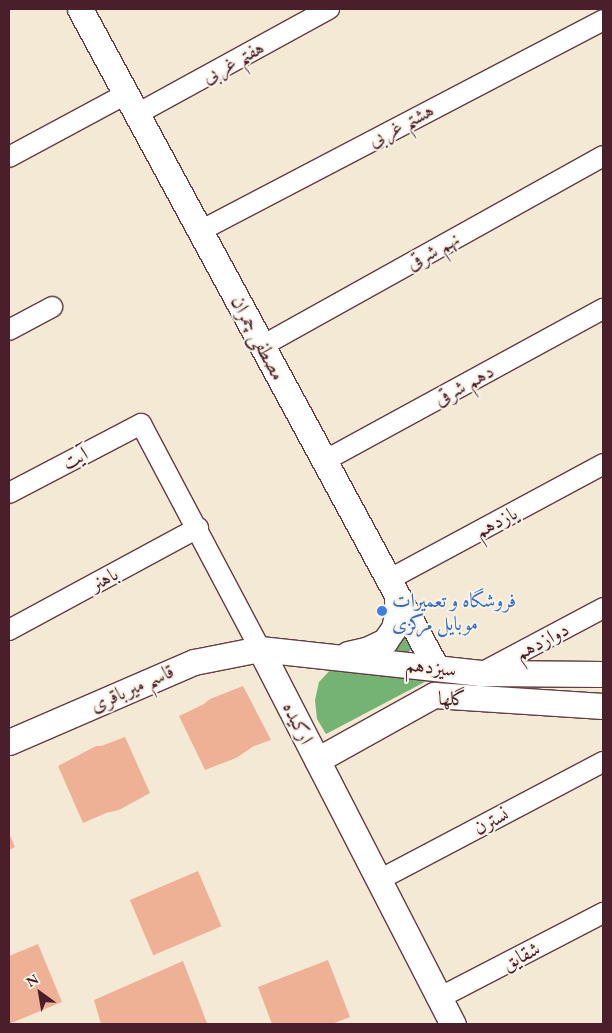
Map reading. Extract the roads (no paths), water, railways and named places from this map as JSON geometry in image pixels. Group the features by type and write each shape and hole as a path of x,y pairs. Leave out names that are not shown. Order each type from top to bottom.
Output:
{"street":[{"name":"مصطفی چمران","path":"80,9 436,667"},
{"name":"هفتم غربی","path":"10,152 131,104 329,9"},
{"name":"هشتم غربی","path":"200,230 603,20"},
{"name":"نهم شرقی","path":"262,346 603,156"},
{"path":"9,330 52,307"},
{"name":"دهم شرقی","path":"324,461 603,309"},
{"name":"آیت","path":"9,493 142,424"},
{"name":"ارکیده","path":"142,424 198,528 453,1024"},
{"name":"یازدهم","path":"393,588 603,464"},
{"name":"باهنر","path":"9,630 198,528"},
{"path":"335,657 366,650 385,641 394,628 397,615 393,588"},
{"name":"دوازدهم","path":"481,673 603,608"},
{"name":"سیزدهم","path":"260,649 481,673 603,674"},
{"name":"قاسم میرباقری","path":"9,742 194,662 260,649"},
{"name":"گلها","path":"317,760 434,695 603,706"},
{"name":"نسترن","path":"379,880 603,762"},
{"name":"شقایق","path":"439,998 603,913"}],"place":[{"name":"فروشگاه و تعمیرات موبایل مرکزی","path":"382,611"}]}
